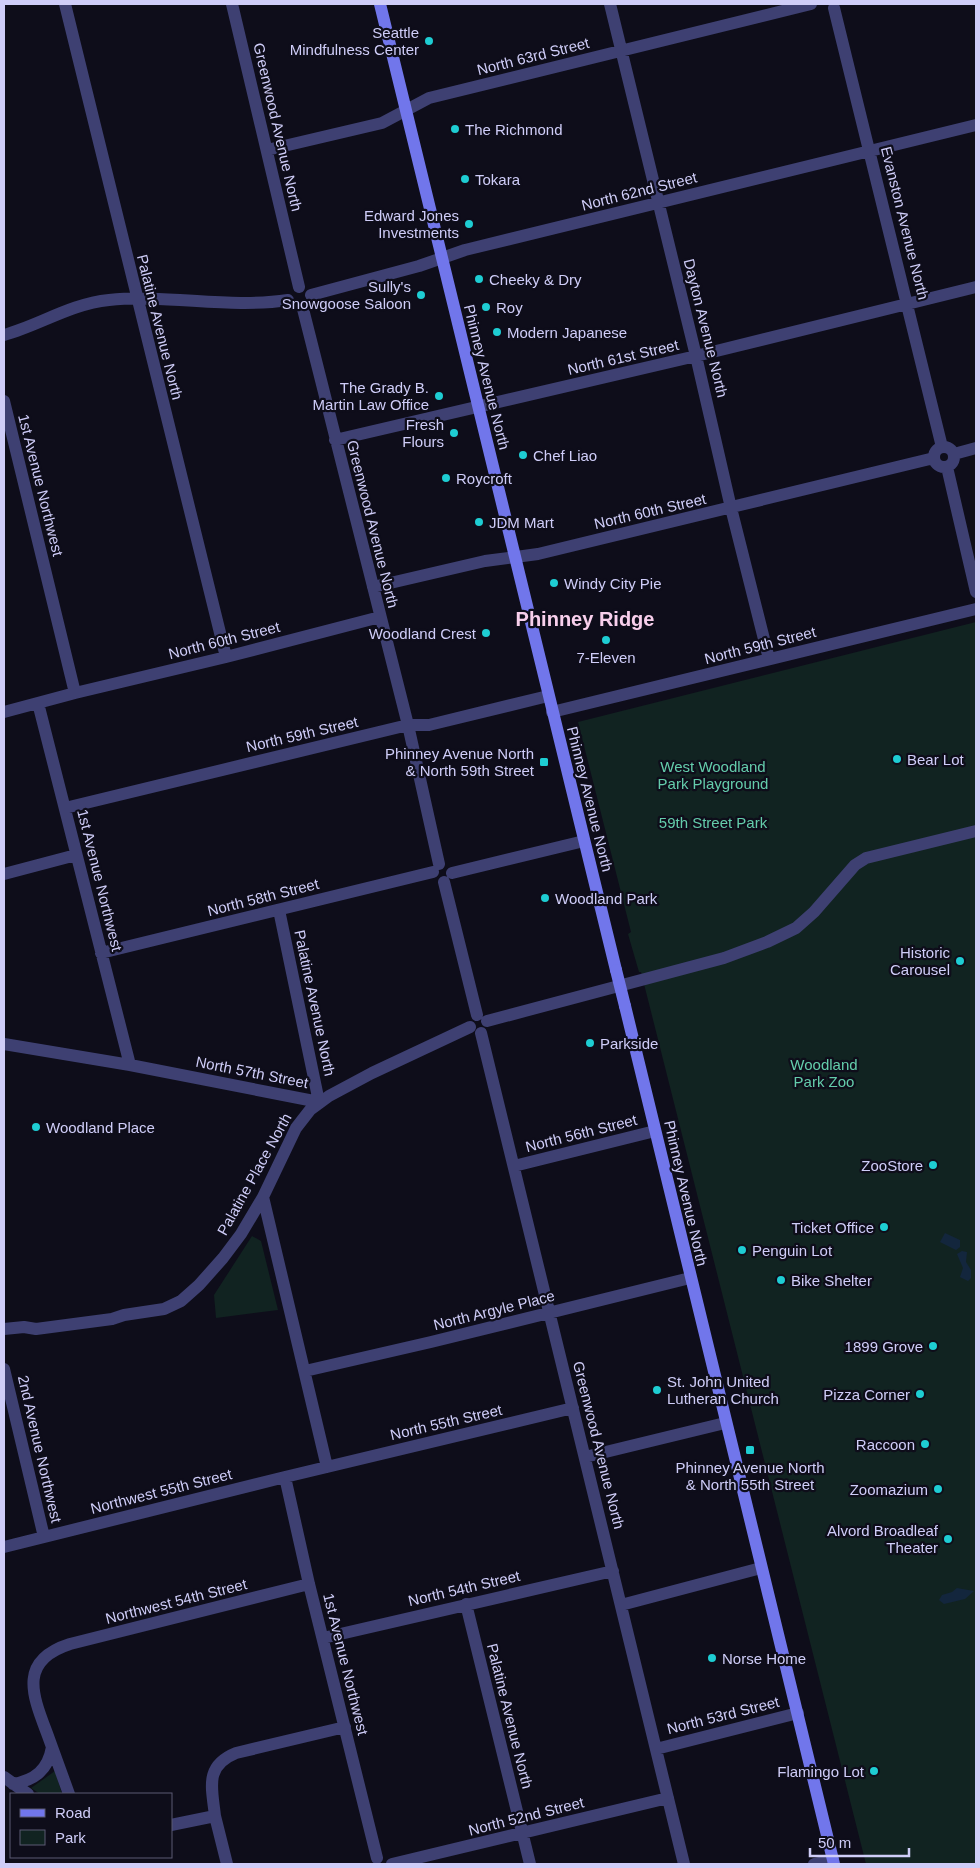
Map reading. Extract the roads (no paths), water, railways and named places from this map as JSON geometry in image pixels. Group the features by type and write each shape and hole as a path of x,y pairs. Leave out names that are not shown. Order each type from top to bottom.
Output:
{"street":[{"name":"Palatine Avenue North","path":"64,4 226,657"},
{"name":"Greenwood Avenue North","path":"234,4 299,287"},
{"name":"Phinney Avenue North","path":"380,4 834,1862"},
{"name":"Dayton Avenue North","path":"610,4 769,659"},
{"name":"North 63rd Street","path":"267,150 382,123 429,98 811,4"},
{"name":"Evanston Avenue North","path":"833,5 871,151 942,447"},
{"name":"North 62nd Street","path":"311,295 419,266 465,250 976,125"},
{"path":"299,287 307,289 311,295 310,303 304,309 294,308 288,300 290,291 299,287"},
{"name":"North 61st Street","path":"335,440 696,356 976,288"},
{"path":"4,335 76,306 107,300 136,298 264,302 288,300"},
{"name":"Greenwood Avenue North","path":"304,309 335,440 408,725 436,868"},
{"name":"1st Avenue Northwest","path":"4,401 75,693"},
{"path":"942,447 951,449 954,454 953,462 946,466 939,466 934,458 935,451 942,447"},
{"path":"954,454 976,448"},
{"name":"North 60th Street","path":"373,587 485,561 538,554 934,458"},
{"path":"946,466 976,592"},
{"name":"North 59th Street","path":"552,712 976,609"},
{"name":"North 60th Street","path":"4,712 380,618"},
{"name":"North 59th Street","path":"65,808 408,725 430,725 548,696"},
{"name":"1st Avenue Northwest","path":"38,703 130,1065"},
{"path":"475,1030 471,1019 482,1018 724,958 767,942 796,928 814,912 855,865 866,858 976,831"},
{"path":"436,868 437,881 584,841"},
{"path":"4,874 76,855"},
{"name":"North 58th Street","path":"101,953 279,910 436,868"},
{"path":"448,877 482,1018"},
{"name":"Palatine Avenue North","path":"279,910 319,1102"},
{"name":"Greenwood Avenue North","path":"475,1030 514,1166 684,1864"},
{"name":"North 57th Street","path":"4,1044 130,1065 319,1102 372,1073 475,1030"},
{"name":"Palatine Place North","path":"4,1330 24,1327 46,1328 112,1319 124,1315 164,1309 181,1301 199,1285 241,1234 263,1197 303,1118 319,1102"},
{"name":"North 56th Street","path":"514,1166 656,1132"},
{"path":"263,1197 326,1467"},
{"name":"North Argyle Place","path":"305,1371 690,1278"},
{"name":"2nd Avenue Northwest","path":"4,1369 44,1538"},
{"name":"North 55th Street","path":"326,1467 573,1408"},
{"path":"585,1457 725,1422"},
{"name":"Northwest 55th Street","path":"4,1548 326,1467"},
{"name":"1st Avenue Northwest","path":"285,1477 309,1584 382,1863"},
{"path":"621,1605 761,1568"},
{"name":"North 54th Street","path":"323,1638 613,1571"},
{"name":"Northwest 54th Street","path":"52,1747 35,1701 33,1686 35,1672 43,1659 51,1652 70,1644 309,1584"},
{"name":"Palatine Avenue North","path":"466,1604 530,1864"},
{"name":"North 53rd Street","path":"656,1749 798,1713"},
{"path":"227,1864 215,1816 211,1779 216,1768 224,1758 236,1753 345,1727"},
{"path":"8,1780 25,1782 41,1772 47,1765 52,1747"},
{"path":"52,1747 69,1793"},
{"path":"8,1780 27,1793"},
{"name":"North 52nd Street","path":"382,1863 522,1834 668,1798"},
{"path":"172,1825 215,1816"},
{"path":"814,1864 834,1862"}],"water":[{"path":"945,1233 960,1240 960,1247 956,1250 940,1242"},
{"path":"962,1251 967,1252 966,1262 971,1270 971,1278 968,1281 960,1277 963,1268 957,1254"},
{"path":"957,1588 974,1591 965,1599 944,1604 939,1600 942,1595 952,1592"}],"place":[{"name":"Seattle Mindfulness Center","path":"429,41"},
{"name":"The Richmond","path":"455,129"},
{"name":"Tokara","path":"465,179"},
{"name":"Edward Jones Investments","path":"469,224"},
{"name":"Cheeky & Dry","path":"479,279"},
{"name":"Sully's Snowgoose Saloon","path":"421,295"},
{"name":"Roy","path":"486,307"},
{"name":"Modern Japanese","path":"497,332"},
{"name":"The Grady B. Martin Law Office","path":"439,396"},
{"name":"Fresh Flours","path":"454,433"},
{"name":"Chef Liao","path":"523,455"},
{"name":"Roycroft","path":"446,478"},
{"name":"JDM Mart","path":"479,522"},
{"name":"Windy City Pie","path":"554,583"},
{"name":"Woodland Crest","path":"486,633"},
{"name":"7-Eleven","path":"606,640"},
{"name":"Bear Lot","path":"897,759"},
{"name":"Phinney Avenue North & North 59th Street","path":"544,762"},
{"name":"Woodland Park","path":"545,898"},
{"name":"Historic Carousel","path":"960,961"},
{"name":"Parkside","path":"590,1043"},
{"name":"Woodland Place","path":"36,1127"},
{"name":"ZooStore","path":"933,1165"},
{"name":"Ticket Office","path":"884,1227"},
{"name":"Penguin Lot","path":"742,1250"},
{"name":"Bike Shelter","path":"781,1280"},
{"name":"1899 Grove","path":"933,1346"},
{"name":"St. John United Lutheran Church","path":"657,1390"},
{"name":"Pizza Corner","path":"920,1394"},
{"name":"Raccoon","path":"925,1444"},
{"name":"Phinney Avenue North & North 55th Street","path":"750,1450"},
{"name":"Zoomazium","path":"938,1489"},
{"name":"Alvord Broadleaf Theater","path":"948,1539"},
{"name":"Norse Home","path":"712,1658"},
{"name":"Flamingo Lot","path":"874,1771"}],"district":[{"name":"Phinney Ridge","path":"585,619"}],"park label":[{"name":"West Woodland Park Playground","path":"713,774"},
{"name":"59th Street Park","path":"713,822"},
{"name":"Woodland Park Zoo","path":"824,1072"}]}
